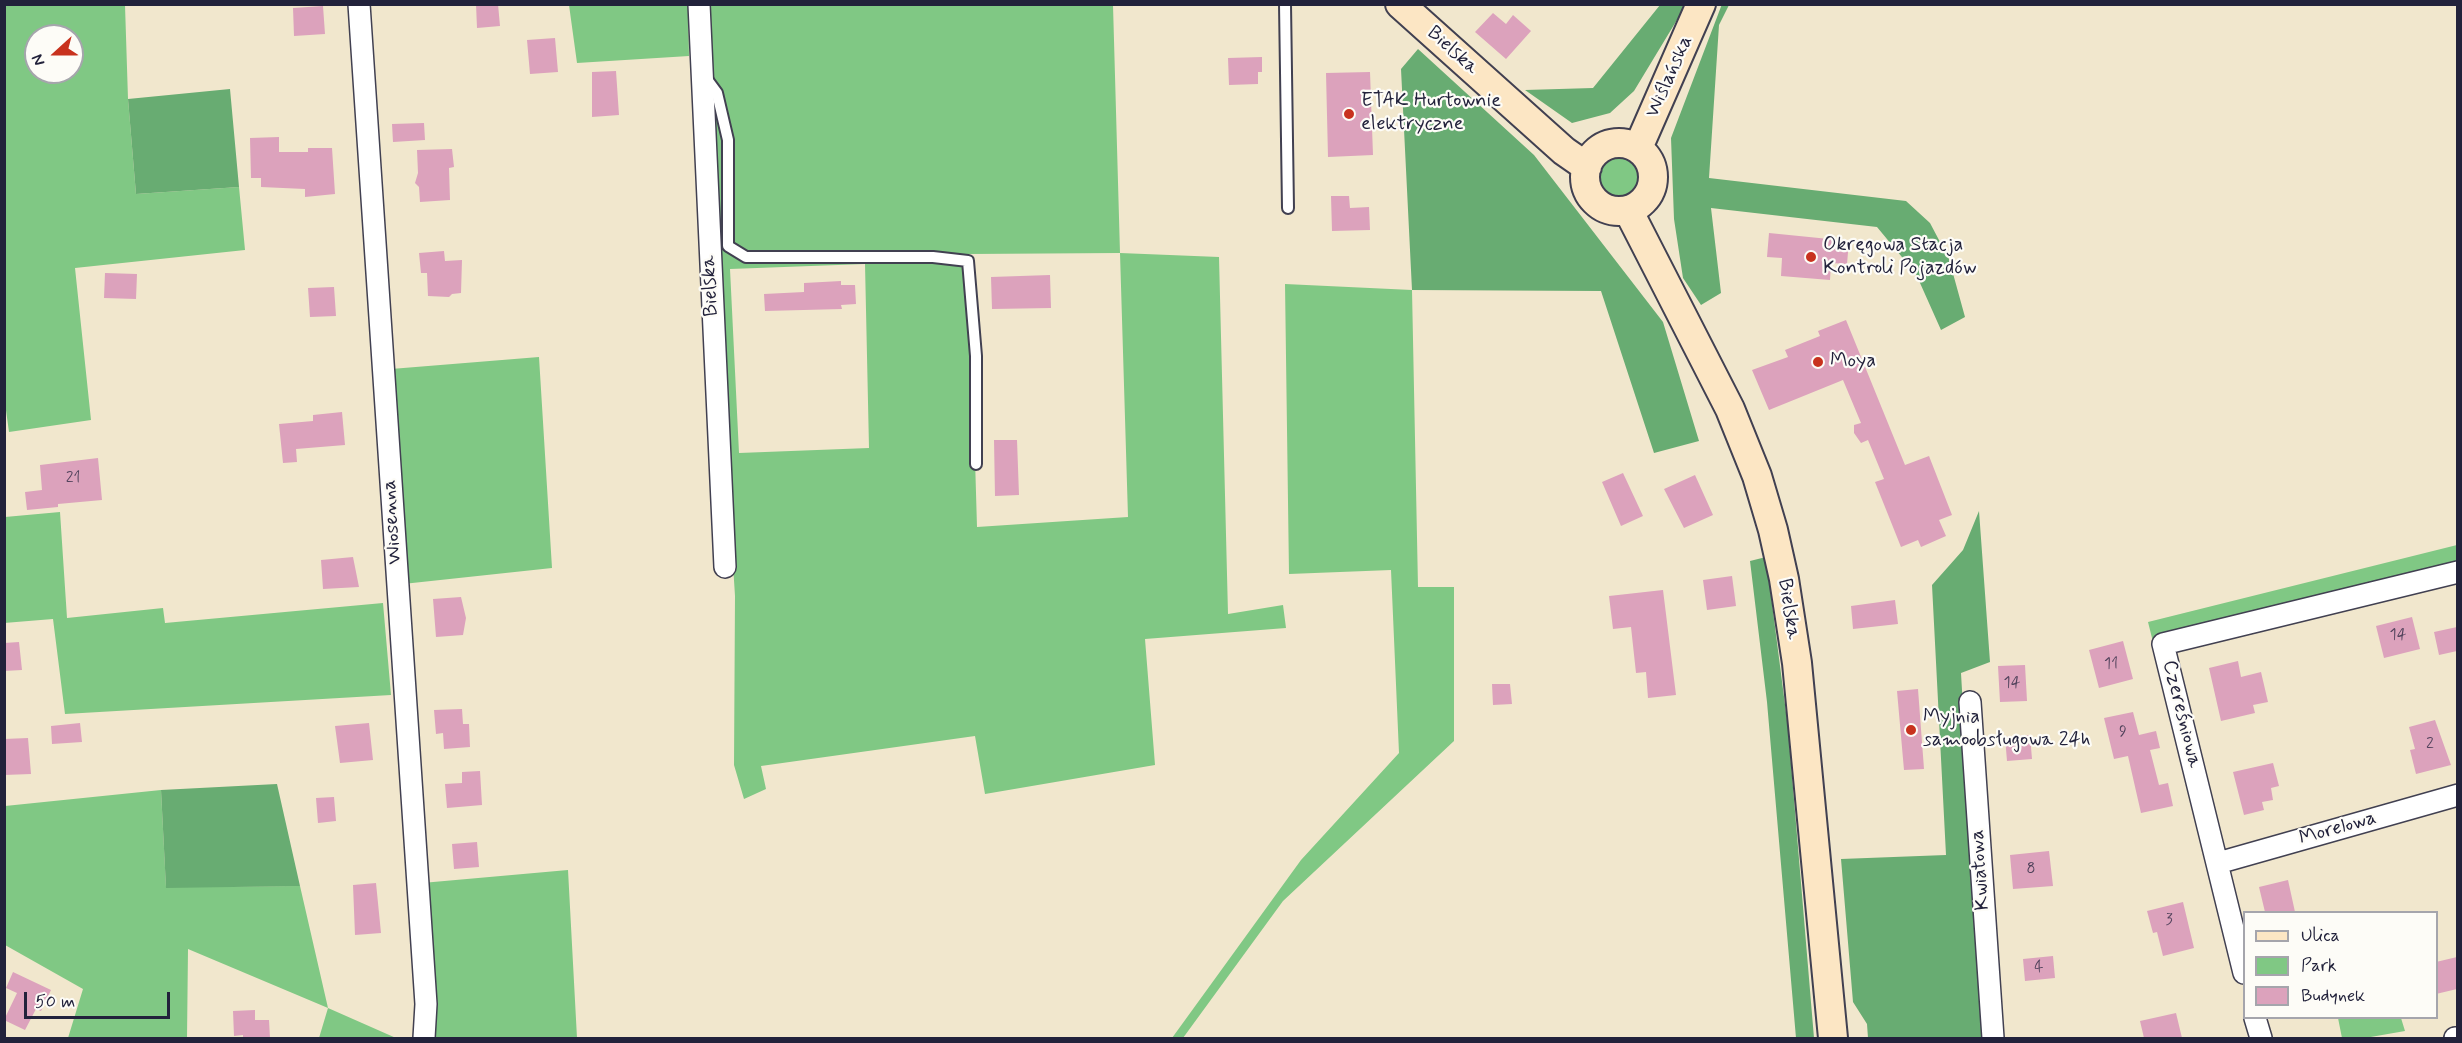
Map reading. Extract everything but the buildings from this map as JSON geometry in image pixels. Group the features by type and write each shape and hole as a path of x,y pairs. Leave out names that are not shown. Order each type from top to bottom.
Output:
{"street":[{"name":"Wiosenna","path":"359,4 426,1004 424,1038"},
{"name":"Bielska","path":"699,4 700,71 725,567"},
{"name":"Bielska","path":"1400,4 1564,151 1587,167"},
{"name":"Wiślańska","path":"1638,148 1701,4"},
{"path":"1618,143 1638,148 1652,166 1654,177 1647,198 1628,210 1607,209 1591,197 1587,187 1587,167 1591,158 1608,145 1618,143"},
{"name":"Bielska","path":"1628,210 1730,409 1757,476 1773,530 1784,579 1797,663 1833,1038"},
{"name":"Czereśniowa","path":"2243,969 2163,644 2457,572"},
{"name":"Kwiatowa","path":"1970,702 1993,1038"},
{"name":"Morelowa","path":"2218,863 2457,795"},
{"path":"2255,1019 2260,1038"}],"lane":[{"path":"1286,4 1288,208"},
{"path":"700,71 717,93 728,140 728,246 746,257 933,257 968,261 976,356 976,464"}],"green space":[{"path":"1722,4 1729,5 1719,25 1709,178 1906,201 1930,223 1949,259 1965,317 1941,330 1916,274 1877,227 1711,208 1721,293 1701,305 1683,278 1674,219 1671,138"},
{"path":"4,5 125,5 128,99 136,194 239,187 245,250 75,268 91,420 9,432 4,396"},
{"path":"569,5 688,5 689,56 577,63"},
{"path":"708,5 1113,5 1120,253 1219,257 1228,614 1283,605 1286,628 1145,639 1155,765 985,794 975,736 761,766 766,789 744,799 734,765 735,596 713,249","holes":["1120,253 1128,517 977,527 969,254","865,264 869,448 739,453 730,269"]},
{"path":"1660,5 1686,5 1634,91 1610,113 1572,123 1525,90 1593,88"},
{"path":"1418,49 1534,155 1663,322 1699,441 1654,453 1601,291 1412,290 1401,69"},
{"path":"230,89 239,187 136,194 128,99"},
{"path":"1619,158 1632,164 1638,177 1632,190 1619,196 1606,190 1600,177 1606,164"},
{"path":"1285,284 1412,290 1418,587 1454,587 1454,741 1283,901 1183,1038 1172,1038 1301,860 1399,753 1391,570 1289,574"},
{"path":"539,357 552,568 403,584 391,369"},
{"path":"1979,511 1990,662 1961,673 1982,1038 1868,1038 1867,1024 1853,1002 1841,859 1946,855 1932,585 1963,550"},
{"path":"60,512 67,618 163,608 165,623 383,603 391,695 65,714 53,619 4,623 5,517"},
{"path":"2457,545 2457,566 2153,642 2148,622"},
{"path":"1766,557 1788,728 1814,1038 1796,1038 1767,702 1750,561"},
{"path":"277,784 300,886 166,888 161,790"},
{"path":"161,790 166,887 300,886 328,1008 188,949 187,1038 68,1038 83,989 5,945 5,806"},
{"path":"568,870 577,1038 431,1038 422,883"},
{"path":"328,1008 396,1038 319,1038"},
{"path":"2338,1019 2401,1019 2405,1031 2365,1038 2342,1038"}],"place":[{"name":"ETAK Hurtownie elektryczne","path":"1349,114"},
{"name":"Okręgowa Stacja Kontroli Pojazdów","path":"1811,257"},
{"name":"Moya","path":"1818,362"},
{"name":"Myjnia samoobsługowa 24h","path":"1911,730"}]}
